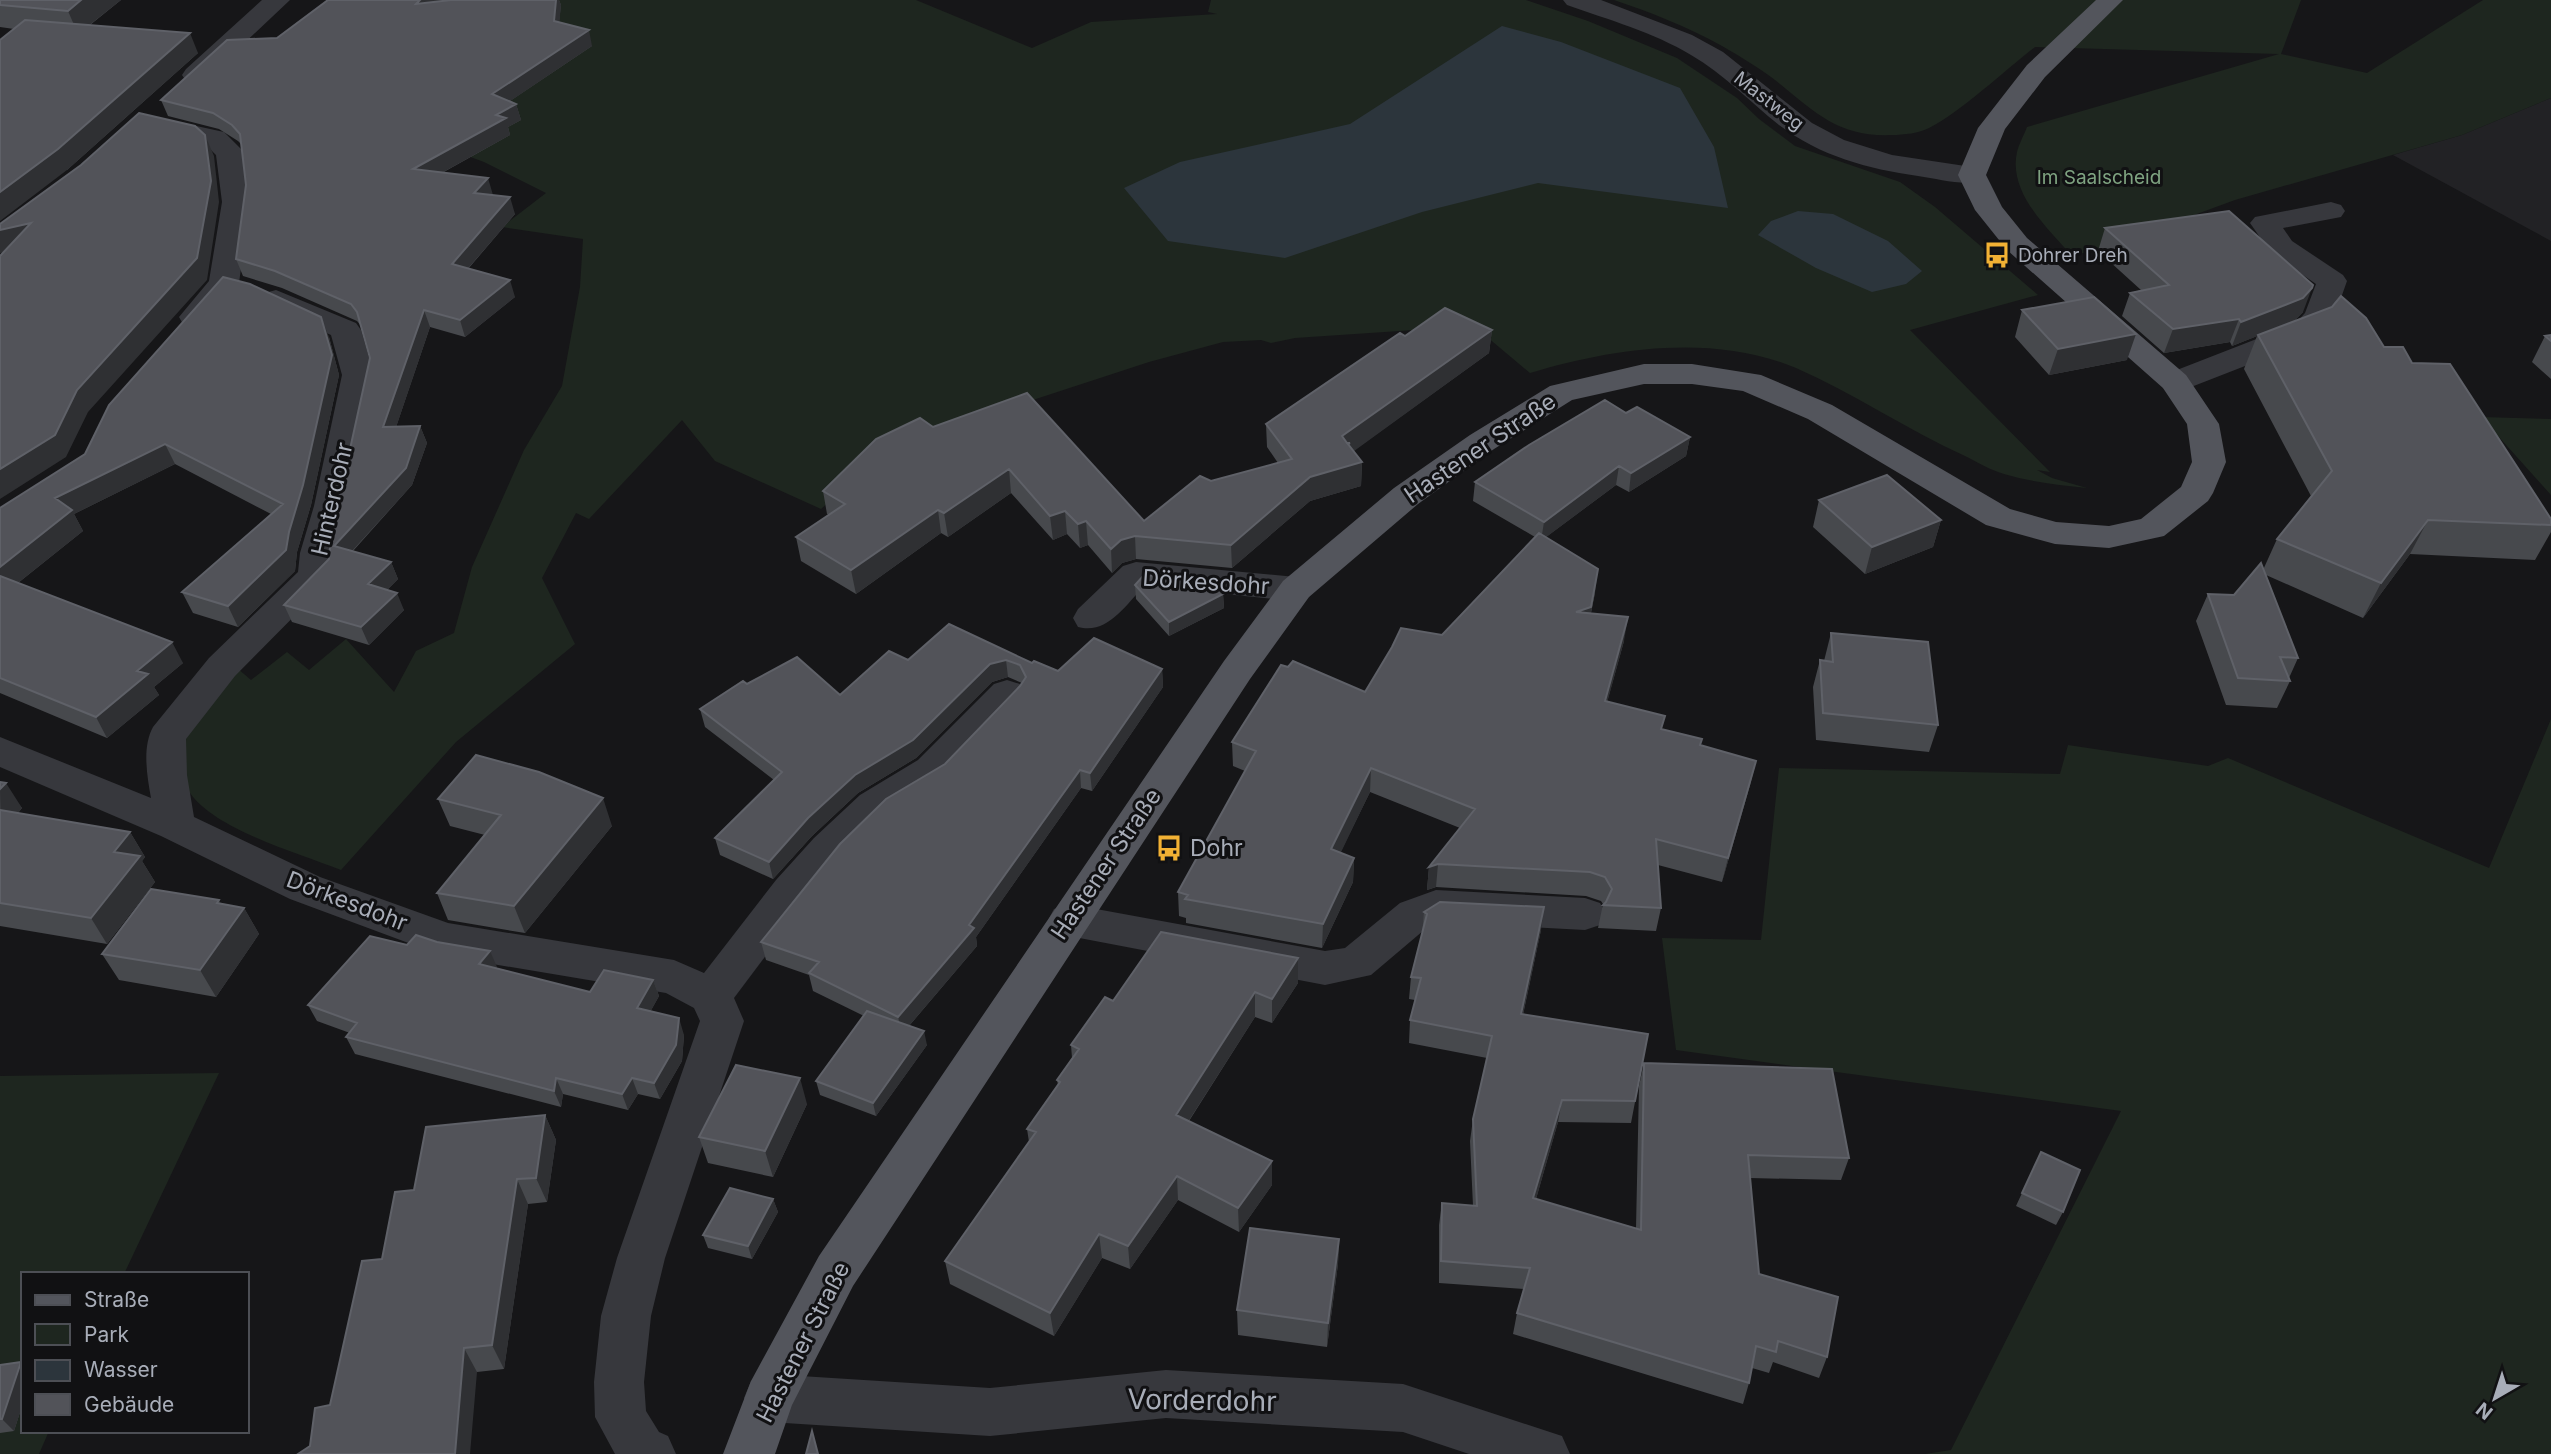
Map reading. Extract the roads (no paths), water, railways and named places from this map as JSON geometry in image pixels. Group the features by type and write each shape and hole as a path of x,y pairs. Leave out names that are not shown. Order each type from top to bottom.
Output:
{"main road":[{"path":"1972,175 1992,128 2036,71 2110,0"},
{"name":"Hastener Straße","path":"748,1454 769,1398 836,1271 1237,670 1296,589 1406,496 1516,421 1561,393 1644,374 1692,374 1750,382 1820,412 1998,517 2055,533 2109,537 2152,528 2196,493 2209,462 2203,424 2175,382 2017,244 1989,209 1972,175"}],"street":[{"path":"171,342 224,283 236,202 230,152 214,138 138,126 277,0"},
{"name":"Mastweg","path":"1576,0 1664,33 1713,57 1816,137 1847,151 1890,163 1972,175"},
{"path":"2175,382 2306,331 2320,315 2332,281 2281,247 2265,223 2331,211"},
{"name":"Hinterdohr","path":"175,825 167,775 167,737 222,667 316,576 318,554 358,375 345,330 270,296 224,283"},
{"name":"Dörkesdohr","path":"1091,618 1136,574 1296,589"},
{"path":"650,1454 641,1449 621,1418 619,1382 626,1317 641,1258 722,1021 711,996 791,891 828,849 874,805 932,770 1007,693"},
{"name":"Dörkesdohr","path":"0,751 175,825 305,888 444,939 674,977 711,996"},
{"path":"1069,920 1325,968 1356,963 1415,914 1436,906 1585,914"},
{"name":"Vorderdohr","path":"769,1398 990,1412 1166,1394 1404,1408 1544,1454"}],"water":[{"path":"1502,26 1561,42 1680,88 1714,147 1728,208 1538,183 1422,212 1285,258 1168,241 1124,188 1180,162 1350,124"},
{"path":"1798,211 1833,214 1888,241 1922,271 1906,284 1872,292 1816,268 1758,235 1771,221"}],"place":[{"name":"Dohrer Dreh","path":"1997,255"},
{"name":"Dohr","path":"1169,848"}],"park label":[{"name":"Im Saalscheid","path":"2099,177"}]}
